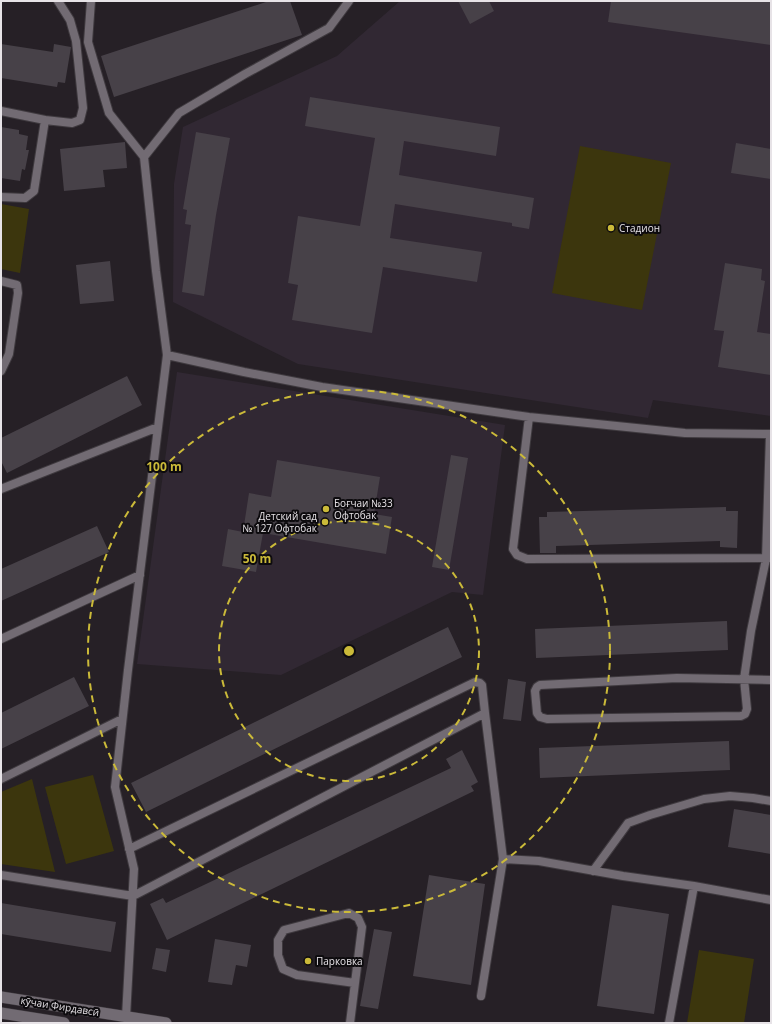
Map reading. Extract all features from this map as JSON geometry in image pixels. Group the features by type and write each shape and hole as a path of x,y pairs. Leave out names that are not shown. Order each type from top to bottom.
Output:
{"street":[{"name":"кӯчаи Фирдавсӣ","path":"1,997 125,1020 166,1023"},
{"name":"кӯчаи Фирдавсӣ","path":"1,1013 64,1023"}],"lane":[{"path":"1,111 72,124 80,120 83,108 76,40 70,20 58,1"},
{"path":"91,1 88,42 109,113 144,157 156,271 167,354 115,787 134,869 125,1020"},
{"path":"144,157 178,113 329,28 349,1"},
{"path":"76,40 88,42"},
{"path":"1,197 25,198 34,191 45,120"},
{"path":"1,281 17,285 18,293 9,354 1,371"},
{"path":"167,354 244,372 322,387 529,417 685,434 770,434 768,558 751,631 744,679 747,709 745,714 741,716 547,719 540,717 537,713 535,691 540,685 677,678 744,679 771,680"},
{"path":"529,417 513,549 517,555 527,559 768,558"},
{"path":"1,489 158,427"},
{"path":"1,639 140,575"},
{"path":"129,849 475,682 480,683 482,685 503,859 481,996"},
{"path":"1,875 133,896 485,713"},
{"path":"1,779 122,719"},
{"path":"593,871 628,824 650,815 704,800 730,796 771,801"},
{"path":"503,859 539,861 771,900"},
{"path":"669,1023 694,886"},
{"path":"350,1023 355,983 362,926 358,918 349,913 284,930 278,940 278,954 283,969 297,976 355,983"}],"shaded area":[{"path":"400,1 771,1 771,416 653,400 648,418 298,364 173,302 174,184 183,127 337,56"},
{"name":"Стадион","path":"580,146 671,163 642,310 552,293"},
{"path":"1,204 29,209 20,273 1,269"},
{"name":"Боғчаи №33 Офтобак","path":"177,372 505,425 483,595 452,592 281,675 137,664"},
{"path":"93,775 114,851 66,864 45,787"},
{"path":"32,779 55,872 1,864 1,792"},
{"path":"699,950 754,959 744,1023 687,1023"}],"building":[{"path":"269,1 290,1 302,35 114,97 101,56"},
{"path":"458,1 489,1 494,11 470,24"},
{"path":"611,1 771,1 771,45 608,22"},
{"path":"1,44 53,52 54,44 71,47 65,83 58,82 57,87 1,78"},
{"path":"310,97 500,127 496,156 404,141 399,175 534,198 529,229 512,226 512,223 395,204 390,238 482,252 477,282 383,267 372,333 292,320 298,285 288,283 298,216 360,226 375,138 305,126"},
{"path":"1,127 19,130 19,134 28,136 26,150 29,150 25,170 22,169 20,181 1,178"},
{"path":"196,132 230,138 216,215 204,296 182,292 191,225 185,224 187,210 183,209"},
{"path":"125,142 127,168 103,170 105,187 64,191 60,149"},
{"path":"736,143 771,149 771,179 731,173"},
{"path":"110,261 114,301 80,304 76,265"},
{"path":"725,263 762,269 761,280 765,281 757,332 771,334 771,375 718,367 724,331 714,330"},
{"path":"127,376 142,405 7,473 1,461 1,438"},
{"path":"451,455 468,458 449,570 432,567"},
{"path":"277,460 380,477 374,514 392,517 386,554 263,533 256,572 222,566 228,529 243,532 249,493 271,497"},
{"path":"726,507 726,511 738,511 737,548 720,547 720,541 556,546 556,553 540,553 539,517 547,517 547,512"},
{"path":"97,526 109,552 1,601 1,569"},
{"path":"727,621 728,650 536,658 535,629"},
{"path":"448,627 462,657 146,812 131,783"},
{"path":"74,677 89,706 1,749 1,713"},
{"path":"508,679 526,682 521,721 503,719"},
{"path":"729,741 730,770 540,778 539,748"},
{"path":"462,750 478,782 471,786 474,791 167,940 150,904 163,898 166,903 451,768 446,759"},
{"path":"734,809 771,815 771,854 728,847"},
{"path":"429,875 485,884 471,985 413,976"},
{"path":"1,903 116,922 111,952 1,934"},
{"path":"612,905 669,914 654,1014 597,1006"},
{"path":"374,929 392,932 378,1009 360,1006"},
{"path":"215,939 251,945 247,967 236,965 232,985 208,982"},
{"path":"156,948 170,950 166,972 152,969"}],"place":[{"name":"Стадион","path":"611,228"},
{"name":"Боғчаи №33 Офтобак","path":"326,509"},
{"name":"Детский сад № 127 Офтобак","path":"325,522"},
{"name":"Парковка","path":"308,961"}]}
